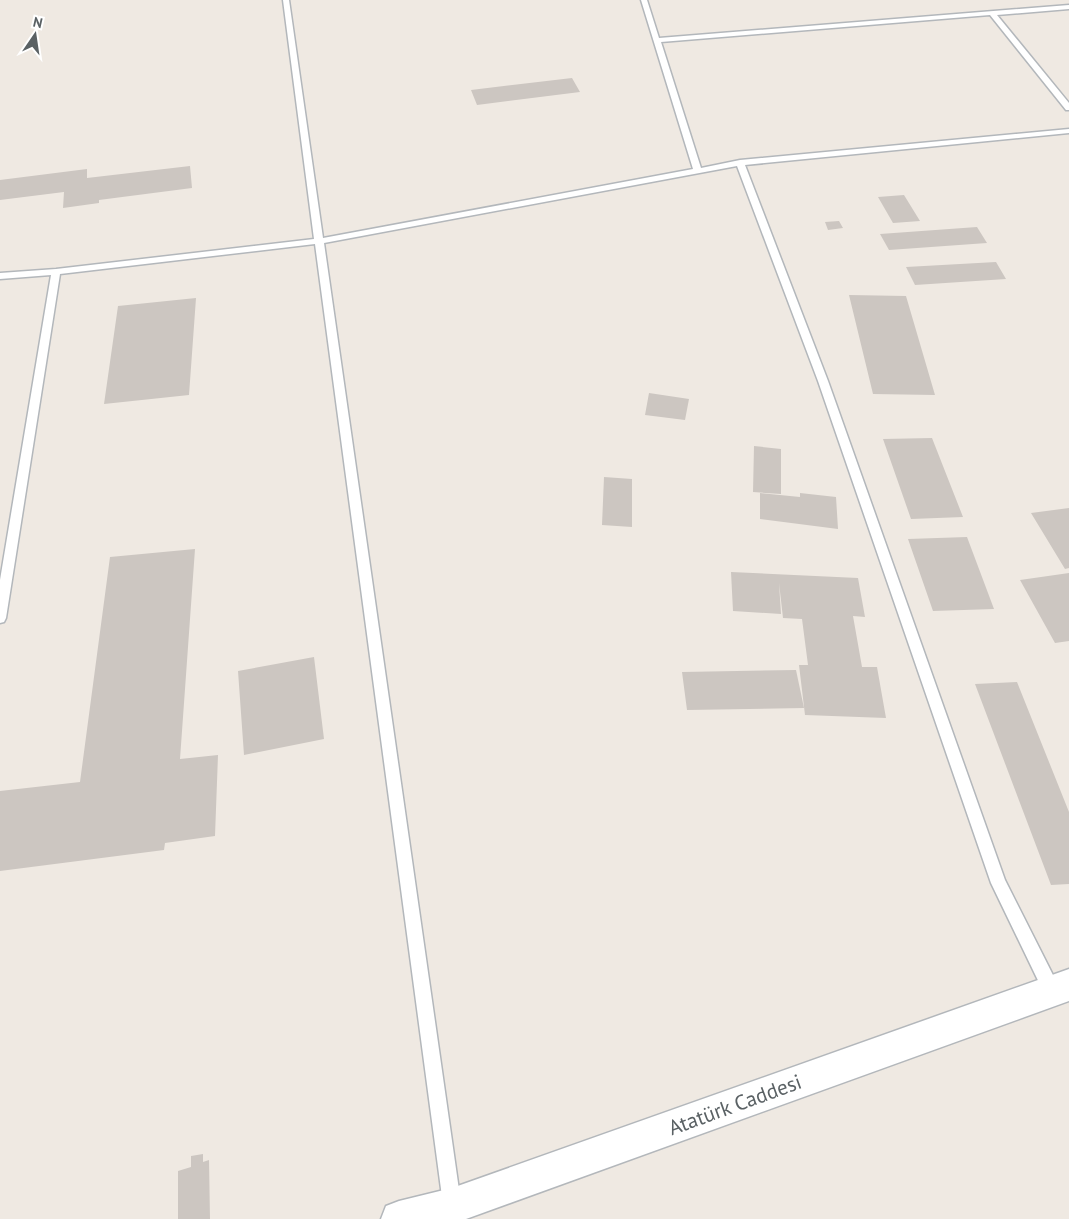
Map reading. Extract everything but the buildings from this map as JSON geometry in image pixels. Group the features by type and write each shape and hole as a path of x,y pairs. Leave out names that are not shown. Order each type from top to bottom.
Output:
{"street":[{"name":"Atatürk Caddesi","path":"399,1219 452,1206 1060,988"}],"lane":[{"path":"286,0 452,1206"},
{"path":"644,0 697,169"},
{"path":"656,40 1069,7"},
{"path":"993,14 1069,108"},
{"path":"0,276 56,272 320,241 697,169 740,163 1069,131"},
{"path":"740,163 823,382 998,883 1060,988"},
{"path":"0,618 56,272"}]}
